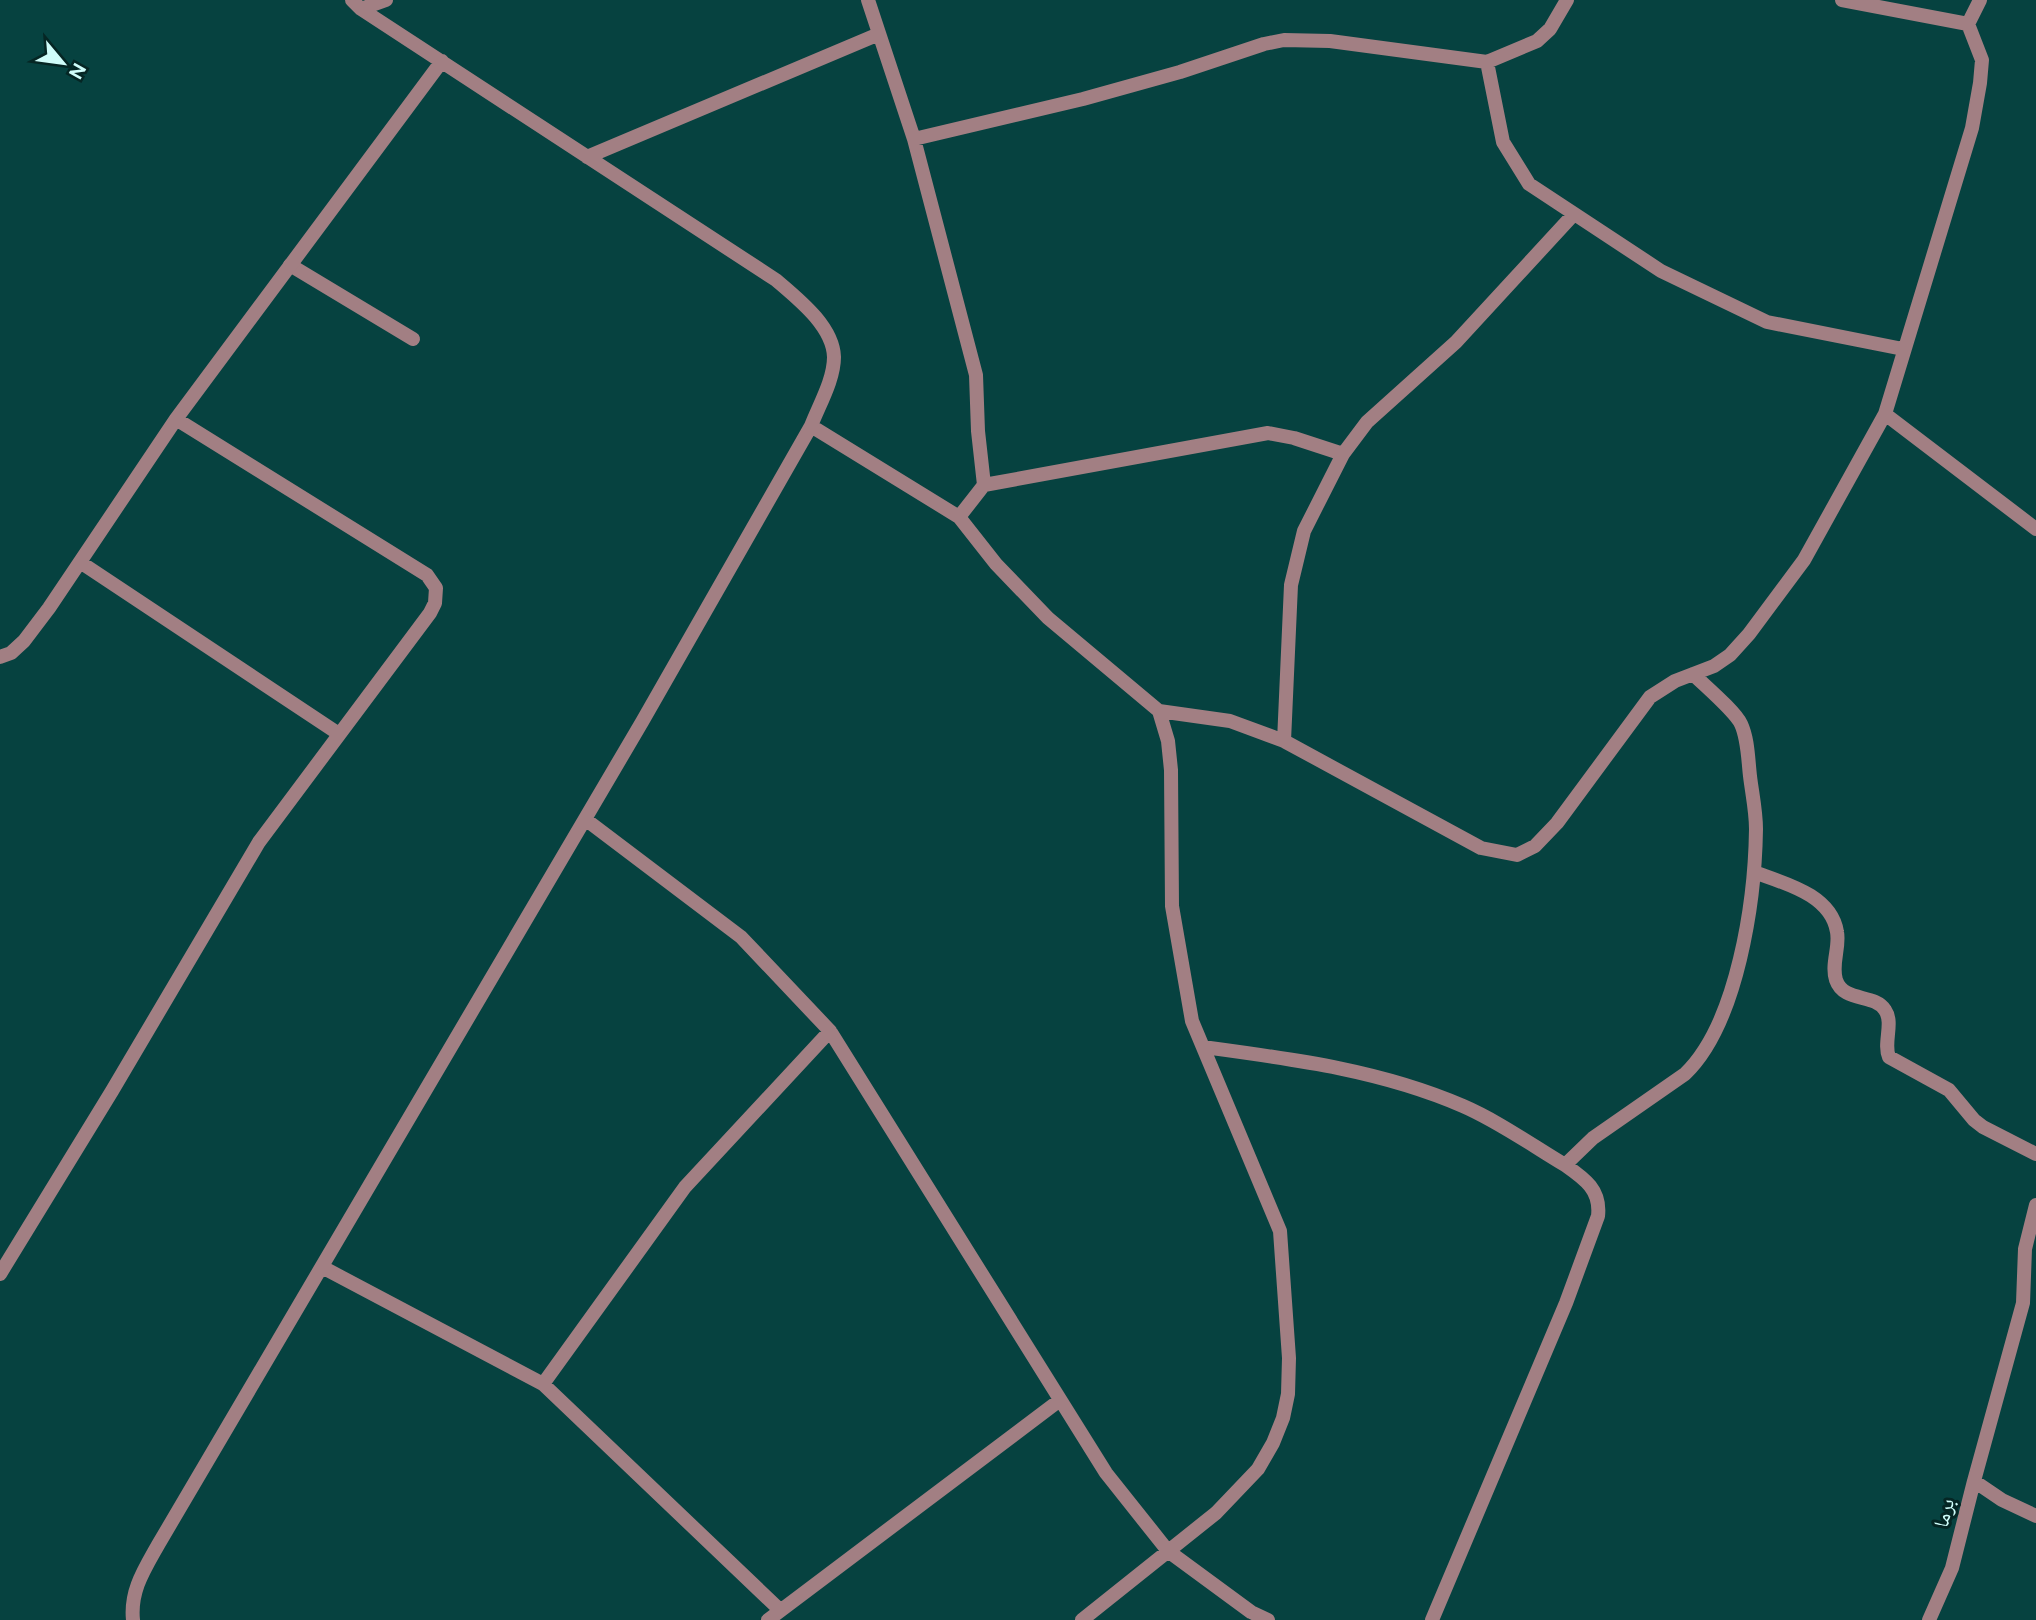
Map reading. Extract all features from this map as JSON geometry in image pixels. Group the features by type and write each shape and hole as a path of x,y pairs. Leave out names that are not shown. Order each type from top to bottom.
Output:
{"street":[{"path":"357,4 386,0"},
{"path":"868,0 914,139 976,375 984,485"},
{"path":"914,139 1107,92 1284,40 1330,41 1487,62 1537,40 1550,29 1567,0"},
{"path":"1842,0 1968,24"},
{"path":"811,426 959,517 996,564 1048,618 1159,711 1230,721 1284,741 1481,848 1517,855 1535,846 1557,823 1650,698 1675,681 1714,666 1730,654 1804,560 1885,414 1972,128 1982,60 1968,24 1980,0"},
{"path":"133,1620 131,1604 141,1576 811,426 829,380 834,357 824,327 803,303 776,280 357,4"},
{"path":"587,157 879,34"},
{"path":"0,657 11,653 24,641 176,419 442,61"},
{"path":"1487,62 1503,142 1513,161 1529,184 1573,215 1661,271 1767,322 1903,349"},
{"path":"1284,741 1291,585 1304,531 1343,454 1367,422 1457,342 1573,215"},
{"path":"290,265 413,339"},
{"path":"1885,414 2036,529"},
{"path":"0,1274 259,842 435,603 436,588 427,575 176,419"},
{"path":"959,517 984,485 1268,433 1294,438 1343,454"},
{"path":"80,562 339,734"},
{"path":"1565,1165 1593,1138 1675,1081 1698,1061 1712,1039 1730,998 1753,895 1756,826 1745,737 1740,721 1693,674"},
{"path":"1082,1620 1216,1513 1258,1469 1283,1418 1288,1394 1289,1359 1280,1231 1192,1021 1172,906 1171,770 1168,741 1159,711"},
{"path":"585,818 741,937 830,1031 1106,1473 1168,1551 1251,1612 1268,1620"},
{"path":"1754,872 1809,893 1830,914 1838,933 1836,980 1841,988 1851,995 1878,1003 1886,1010 1889,1057 1949,1090 1983,1127 2036,1154"},
{"path":"543,1384 685,1187 830,1031"},
{"path":"1203,1047 1320,1063 1355,1073 1392,1079 1465,1107 1565,1165 1593,1187 1599,1206 1598,1216 1566,1303 1432,1620"},
{"path":"1974,1481 2022,1304 2025,1249 2036,1205"},
{"path":"322,1267 543,1384 780,1610"},
{"path":"768,1620 1060,1400"},
{"name":"برما","path":"1929,1620 1952,1568 1974,1481 2002,1500 2036,1516"}]}
